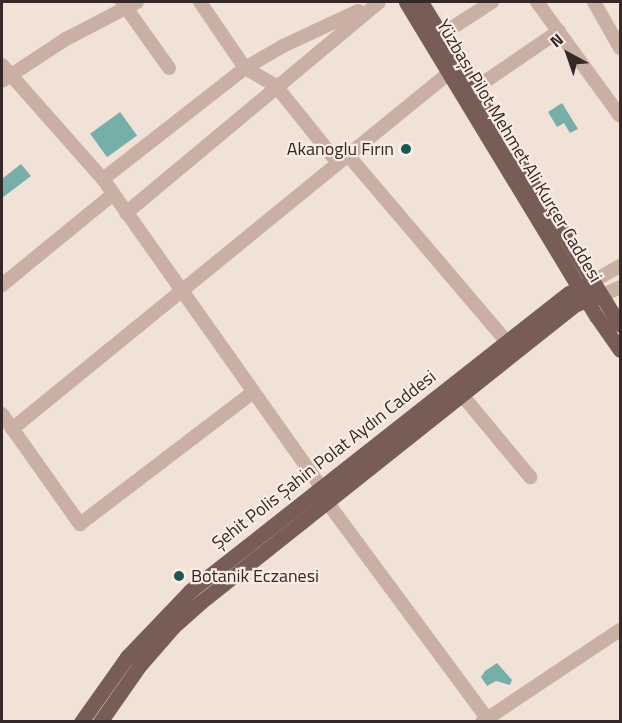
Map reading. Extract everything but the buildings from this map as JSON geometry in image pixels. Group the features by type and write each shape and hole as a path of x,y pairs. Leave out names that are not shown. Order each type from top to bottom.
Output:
{"main road":[{"name":"Yüzbaşı Pilot Mehmet Ali Kurçer Caddesi","path":"405,2 590,291 621,325"},
{"name":"Yüzbaşı Pilot Mehmet Ali Kurçer Caddesi","path":"421,2 474,89 590,291 621,350"},
{"name":"Şehit Polis Şahin Polat Aydın Caddesi","path":"81,722 127,657 158,621 190,591 569,293 590,291"},
{"name":"Şehit Polis Şahin Polat Aydın Caddesi","path":"100,722 139,666 173,627 201,602 590,291"}],"street":[{"path":"200,2 245,68 276,86 507,342"},
{"path":"441,35 492,2"},
{"path":"537,2 621,116"},
{"path":"594,2 621,48"},
{"path":"103,179 245,68 283,46 376,3"},
{"path":"126,213 376,3"},
{"path":"169,69 128,4 4,74 103,179 321,487"},
{"path":"474,89 559,31"},
{"path":"12,429 449,73"},
{"path":"2,285 113,194"},
{"path":"590,291 621,266"},
{"path":"590,291 621,287"},
{"path":"2,414 80,524 253,392"},
{"path":"462,394 530,477"},
{"path":"327,502 484,719 621,630"}],"water":[{"path":"562,103 578,129 570,133 564,123 557,127 548,112"},
{"path":"120,112 137,135 107,157 90,134"},
{"path":"21,164 31,176 2,198 2,179"},
{"path":"497,663 512,680 510,685 496,681 487,686 481,677 485,671"}],"place":[{"name":"Akanoglu Fırın","path":"406,149"},
{"name":"Botanik Eczanesi","path":"179,576"}]}
